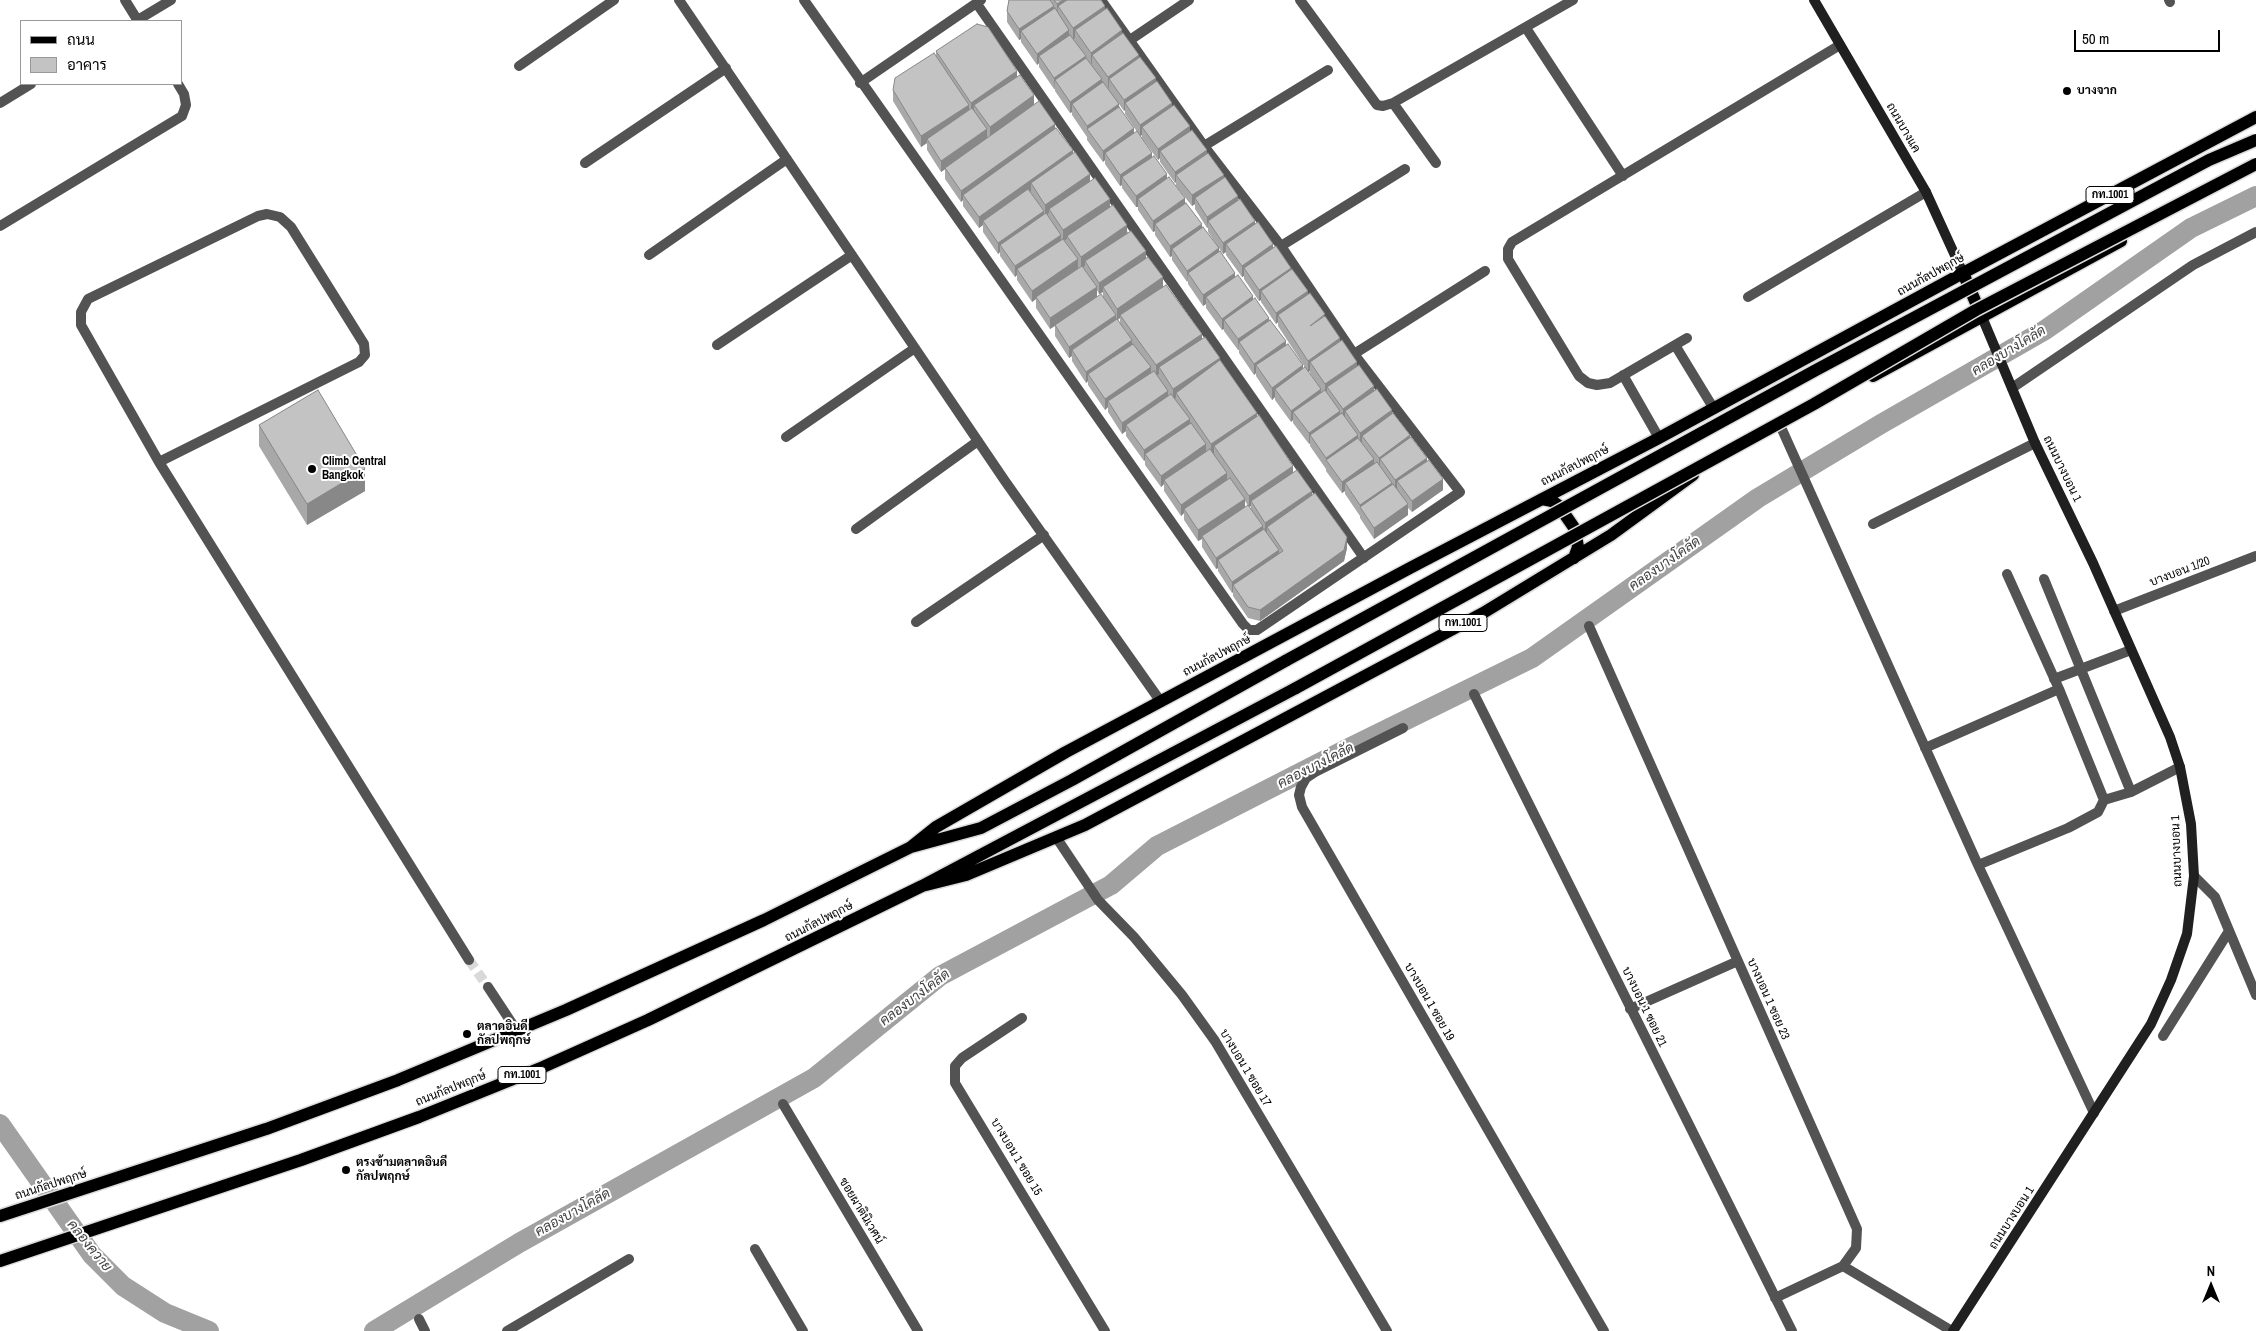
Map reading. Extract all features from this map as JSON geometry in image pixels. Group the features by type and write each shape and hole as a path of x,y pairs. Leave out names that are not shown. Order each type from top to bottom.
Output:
{"main road":[{"name":"ถนนบางแค","path":"1814,0 1926,192 1963,273"},
{"name":"ถนนกัลปพฤกษ์","path":"911,847 936,827 999,790 1161,702 1714,409 1963,273 2256,117"},
{"name":"ถนนกัลปพฤกษ์","path":"0,1216 266,1130 398,1080 663,968 911,847 981,828 1072,780 1816,370 2209,160 2256,140"},
{"name":"ถนนกัลปพฤกษ์","path":"0,1261 301,1160 418,1117 543,1067 648,1020 922,886 1296,688 1814,404 1976,310 2256,164"},
{"name":"ถนนกัลปพฤกษ์","path":"922,886 966,875 1085,825 1482,612 1611,535 1700,470 2256,169"},
{"path":"1963,273 1982,317"},
{"name":"ถนนบางบอน 1","path":"1952,1331 2151,1024 2171,980 2187,934 2194,876 2191,824 2180,767 2170,737 2093,562 2035,443 1982,317"},
{"path":"1542,499 1552,501 1559,506 1575,529 1578,547 1574,558"}],"street":[{"path":"125,0 136,20"},
{"path":"139,20 171,0"},
{"path":"520,66 614,0"},
{"path":"679,0 978,441 1161,702"},
{"path":"804,0 860,83 1242,624 1250,630 1257,630 1460,492 1354,354 1281,246 1204,146 1102,0"},
{"path":"1130,40 1189,0"},
{"path":"1300,0 1377,105 1382,106 1393,103 1573,0"},
{"path":"860,83 979,2 1364,558"},
{"path":"1526,28 1624,176"},
{"path":"1687,338 1610,383 1597,385 1588,383 1579,376 1508,259 1508,249 1512,242 1840,45"},
{"path":"585,163 726,68"},
{"path":"1204,146 1328,70"},
{"path":"0,102 29,85"},
{"path":"0,226 182,116 186,105 184,94 179,85"},
{"path":"1393,103 1436,163"},
{"path":"649,255 787,159"},
{"path":"1281,246 1405,169"},
{"path":"1748,297 1926,192"},
{"path":"159,462 359,362 365,354 364,344 292,227 280,217 266,214 258,216 88,299 80,317 83,330 159,462 469,960"},
{"path":"2012,388 2193,264 2256,232"},
{"path":"718,344 852,254"},
{"path":"1354,354 1485,271"},
{"path":"1675,346 1714,409"},
{"path":"786,437 915,348"},
{"path":"1622,375 1659,438"},
{"path":"1780,426 1978,865 2094,1113"},
{"path":"856,529 978,441"},
{"path":"1873,524 2035,443"},
{"path":"916,622 1044,535"},
{"name":"บางบอน 1/20","path":"2114,611 2256,556"},
{"path":"2007,574 2059,689 2104,800"},
{"path":"2044,579 2131,792"},
{"name":"บางบอน 1 ซอย 23","path":"1589,626 1857,1228 1856,1248 1843,1266"},
{"path":"2054,679 2081,667 2131,650"},
{"path":"1925,748 2059,689"},
{"name":"บางบอน 1 ซอย 21","path":"1474,694 1792,1331"},
{"name":"บางบอน 1 ซอย 19","path":"1403,728 1306,778 1299,795 1302,807 1604,1331"},
{"path":"1978,865 2068,828 2098,812 2104,800 2131,792 2180,767"},
{"name":"บางบอน 1 ซอย 17","path":"1056,837 1074,867 1098,900 1134,937 1182,995 1215,1041 1387,1331"},
{"path":"2194,876 2215,897 2256,996"},
{"path":"2163,1036 2229,931"},
{"path":"1630,1008 1738,961"},
{"path":"488,987 517,1031"},
{"name":"บางบอน 1 ซอย 15","path":"1022,1018 962,1058 955,1066 955,1083 1105,1331"},
{"name":"ซอยผาตินิเวศน์","path":"783,1104 918,1331"},
{"path":"755,1250 803,1331"},
{"path":"507,1331 629,1260"},
{"path":"1774,1298 1843,1266 1952,1331"},
{"path":"419,1319 425,1331"}],"building":[{"path":"1009,0 1050,0 1054,6 1019,29 1007,11"},
{"path":"1054,0 1063,0 1057,4"},
{"path":"1067,0 1101,0 1105,6 1073,28 1058,6"},
{"path":"1055,8 1069,30 1037,54 1021,31"},
{"path":"1107,8 1122,30 1091,53 1075,30"},
{"path":"977,24 988,27 1017,71 971,103 936,51"},
{"path":"1123,33 1139,55 1108,77 1092,55"},
{"path":"1070,35 1086,56 1054,78 1039,56"},
{"path":"934,53 969,105 921,136 893,90 895,78"},
{"path":"1140,57 1156,78 1124,100 1109,79"},
{"path":"1086,58 1102,79 1070,102 1055,80"},
{"path":"1020,75 1034,95 990,127 974,105"},
{"path":"1157,81 1172,103 1140,125 1125,103"},
{"path":"1103,82 1119,104 1087,126 1072,104"},
{"path":"1039,101 1055,124 961,191 945,168"},
{"path":"1174,105 1190,126 1158,149 1142,127"},
{"path":"1119,107 1134,128 1103,151 1087,129"},
{"path":"972,108 987,129 941,161 927,139"},
{"path":"1056,128 1073,150 979,217 963,195"},
{"path":"1192,130 1207,150 1175,172 1160,151"},
{"path":"1137,131 1152,153 1120,175 1105,153"},
{"path":"1075,152 1090,174 1045,205 1031,183"},
{"path":"1208,153 1224,175 1192,195 1176,175"},
{"path":"1154,156 1167,174 1136,196 1122,177"},
{"path":"1169,177 1185,198 1153,221 1138,199"},
{"path":"1225,177 1238,196 1207,217 1195,198"},
{"path":"1095,178 1110,199 1063,230 1049,209"},
{"path":"1028,189 1044,211 998,243 983,221"},
{"path":"1240,199 1255,221 1223,243 1208,221"},
{"path":"1186,203 1202,224 1170,246 1155,224"},
{"path":"1113,205 1127,225 1081,257 1067,236"},
{"path":"1046,213 1061,235 1015,266 1000,245"},
{"path":"1258,222 1273,244 1242,266 1226,244"},
{"path":"1203,227 1219,248 1187,271 1172,249"},
{"path":"1131,231 1146,251 1099,283 1085,261"},
{"path":"1063,239 1078,259 1032,291 1017,269"},
{"path":"1276,246 1291,268 1259,290 1244,268"},
{"path":"1220,251 1235,273 1203,295 1188,273"},
{"path":"1148,257 1163,277 1117,309 1103,287"},
{"path":"1082,266 1097,287 1050,318 1036,297"},
{"path":"1292,269 1308,291 1276,313 1261,291"},
{"path":"1238,275 1253,296 1222,319 1206,297"},
{"path":"1166,285 1202,334 1156,365 1120,315"},
{"path":"1310,293 1325,314 1310,326 1325,316 1340,338 1308,361 1278,315"},
{"path":"1101,294 1116,315 1069,347 1055,325"},
{"path":"1255,298 1269,318 1238,339 1224,320"},
{"path":"1117,319 1132,340 1086,372 1072,350"},
{"path":"1270,320 1286,341 1254,364 1239,342"},
{"path":"1205,337 1220,358 1173,389 1159,367"},
{"path":"1342,340 1357,362 1325,384 1310,362"},
{"path":"1133,344 1151,367 1105,399 1088,374"},
{"path":"1288,344 1303,365 1272,388 1256,365"},
{"path":"1220,360 1257,413 1211,444 1176,393"},
{"path":"1359,365 1374,386 1343,409 1327,387"},
{"path":"1305,367 1321,389 1291,411 1275,389"},
{"path":"1154,371 1168,391 1122,423 1108,401"},
{"path":"1377,389 1392,410 1360,433 1345,411"},
{"name":"Climb Central Bangkok","path":"318,390 365,469 307,504 259,425"},
{"path":"1325,390 1340,411 1309,433 1293,412"},
{"path":"1171,394 1190,419 1144,450 1126,425"},
{"path":"1342,413 1358,435 1326,458 1310,435"},
{"path":"1393,413 1410,435 1379,458 1362,436"},
{"path":"1259,415 1293,466 1249,496 1214,446"},
{"path":"1191,423 1206,444 1161,476 1145,454"},
{"path":"1411,437 1427,458 1395,480 1380,459"},
{"path":"1358,438 1374,459 1342,482 1326,460"},
{"path":"1210,449 1227,473 1181,505 1164,480"},
{"path":"1429,460 1443,479 1412,501 1397,481"},
{"path":"1377,462 1392,483 1360,505 1345,483"},
{"path":"1297,470 1312,491 1265,523 1251,501"},
{"path":"1230,478 1245,499 1198,530 1184,509"},
{"path":"1393,484 1408,504 1374,528 1360,507"},
{"path":"1315,493 1347,537 1344,550 1260,610 1248,607 1233,585 1283,551 1267,527"},
{"path":"1248,505 1263,526 1216,558 1202,536"},
{"path":"1264,529 1279,550 1232,582 1218,560"}],"waterway":[{"name":"คลองบางโคลัด","path":"374,1331 519,1243 814,1078 940,976 1111,885 1157,846 1343,751 1532,658 1758,498 1881,424 2045,330 2191,228 2256,196"},
{"name":"คลองควาย","path":"0,1124 92,1255 123,1286 165,1313 209,1331"}],"tunnel":[{"path":"469,960 488,987"}],"place":[{"name":"บางจาก","path":"2067,91"},
{"name":"Climb Central Bangkok","path":"312,469"},
{"name":"ตลาดอินดี กัลปพฤกษ์","path":"467,1034"},
{"name":"ตรงข้ามตลาดอินดี กัลปพฤกษ์","path":"346,1170"}]}
